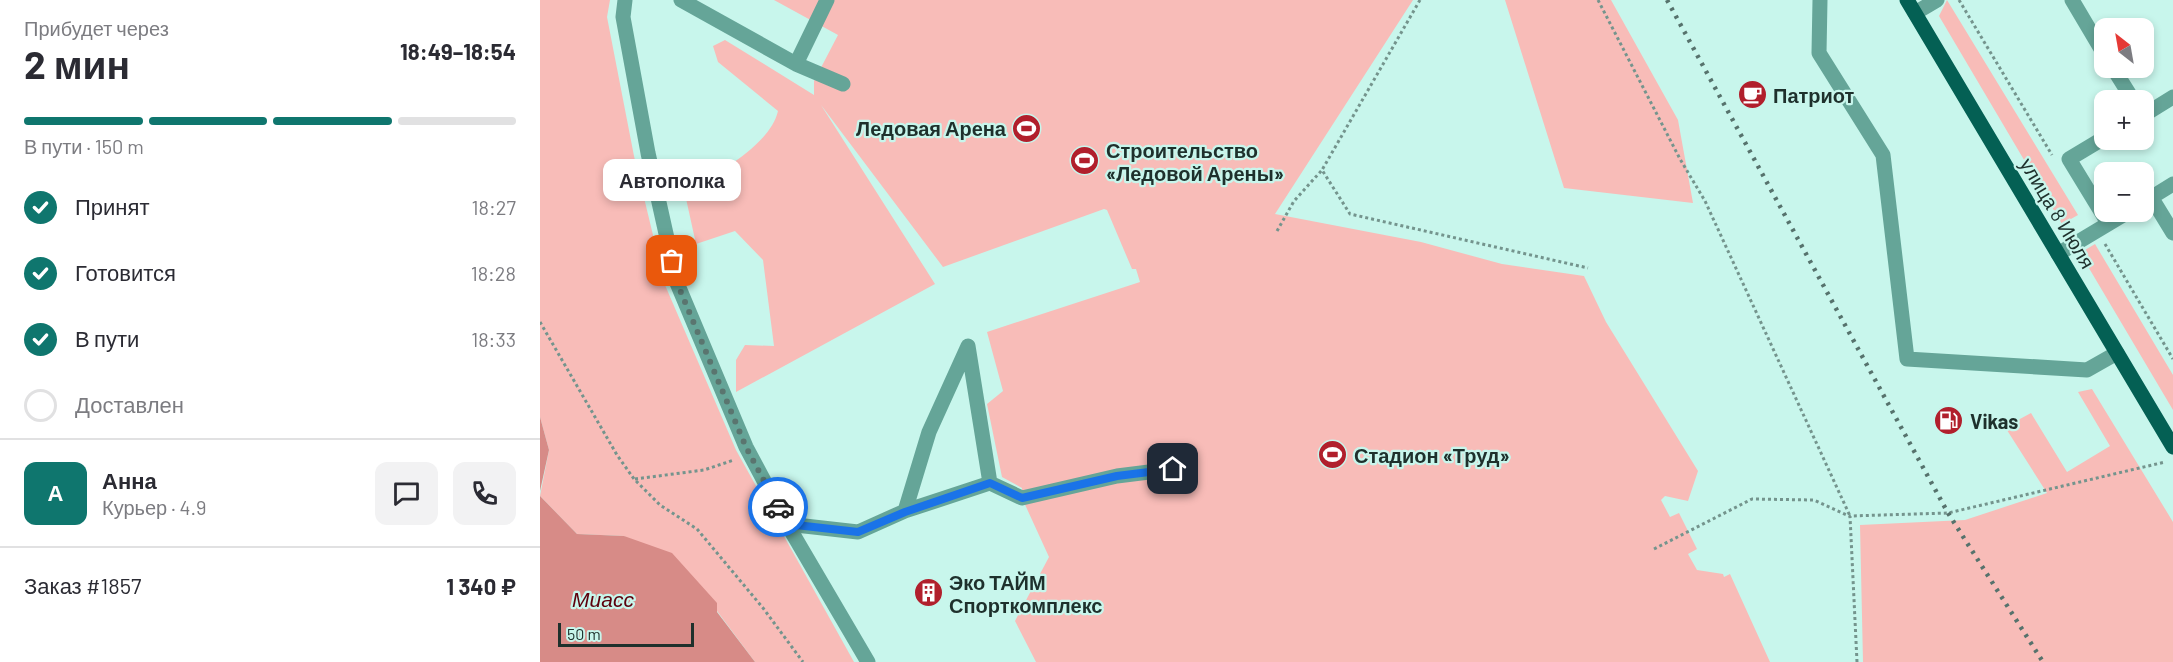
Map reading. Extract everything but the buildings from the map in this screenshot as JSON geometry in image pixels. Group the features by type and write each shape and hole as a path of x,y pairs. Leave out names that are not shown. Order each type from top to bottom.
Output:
{"main road":[{"name":"улица 8 Июля","path":"1911,7 2173,447"}],"street":[{"path":"625,0 623,17 648,153 677,283 750,455 787,524 868,662"},
{"path":"681,0 796,64 843,84"},
{"path":"796,64 827,0"},
{"path":"1820,0 1819,53 1883,155 1907,359 2087,370 2117,353"},
{"path":"1911,7 1937,0"},
{"path":"2072,0 2094,37"},
{"path":"2154,109 2173,97"},
{"path":"2094,144 2069,159 2108,224"},
{"path":"2154,196 2173,184"},
{"path":"2154,209 2173,233"},
{"path":"2058,254 2111,222"},
{"path":"905,512 929,432 968,346 990,483"},
{"path":"787,524 858,532 905,512 990,483 1022,498 1117,476 1173,469"}],"path":[{"path":"1277,231 1294,201 1322,170 1420,0"},
{"path":"1598,0 1680,159 1705,201 1850,516 1857,662"},
{"path":"1322,170 1350,214 1588,268"},
{"path":"540,322 617,455 634,479 660,505 703,536 757,600 803,662"},
{"path":"634,479 704,470 750,455"},
{"path":"1654,549 1752,499 1814,500 1850,516 1948,513 2173,460"}],"shaded area":[{"path":"540,0 610,0 607,17 634,156 665,285 736,450 854,662 755,662 717,611 624,536 577,534 540,496 549,450 540,417"},
{"name":"Стадион «Труд»","path":"774,0 1413,0 1275,214 1421,242 1502,264 1584,276 1606,322 1698,471 1688,501 1665,496 1661,500 1670,517 1679,513 1697,549 1688,554 1697,570 1723,574 1724,577 1730,574 1770,662 1036,662 1015,621 1049,557 1022,498 1022,488 1002,477 987,404 1003,391 987,332 1140,282 1136,269 1132,269 1107,210 1104,209 943,267 821,105 935,284 736,392 736,360 745,345 774,346 763,260 735,231 696,244 685,194 726,168 753,147 773,124 778,111 718,62 713,46 725,40 814,95 814,81 838,35"},
{"path":"1505,0 1611,0 1678,120 1693,203 1564,188"},
{"path":"1947,0 2078,215 2062,224 1939,16"},
{"path":"2095,244 2173,375 2173,410 2080,253"},
{"path":"2092,389 2173,522 2173,662 1863,662 1860,525 1965,520 2047,493 2005,427 2031,413 2067,472 2110,446 2078,392"}],"water":[{"path":"540,417 549,450 540,491"},
{"name":"Миасс","path":"540,496 577,534 624,536 672,553 717,603 717,612 755,662 540,662"}],"railway":[{"path":"1667,0 1948,513 2043,662"}],"way so far":[{"path":"672,261 677,283 746,447 778,507"}],"place":[{"name":"Патриот","path":"1752,95"},
{"name":"Ледовая Арена","path":"1027,128"},
{"name":"Строительство «Ледовой Арены»","path":"1085,161"},
{"name":"Автополка","path":"672,261"},
{"name":"Vikas","path":"1949,421"},
{"name":"Стадион «Труд»","path":"1333,455"},
{"name":"Эко ТАЙМ Спорткомплекс","path":"928,593"}],"route":[{"path":"778,507 787,524 858,532 905,512 990,483 1022,498 1117,476 1173,469"}]}
